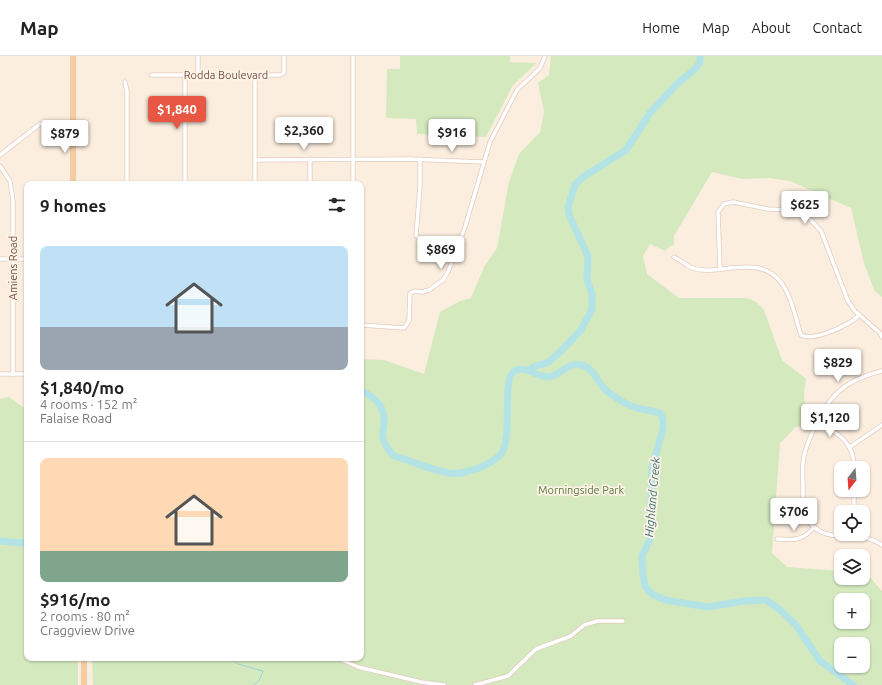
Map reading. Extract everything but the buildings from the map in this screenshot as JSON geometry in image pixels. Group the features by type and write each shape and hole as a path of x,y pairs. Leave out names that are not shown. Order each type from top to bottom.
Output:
{"main road":[{"path":"73,56 73,181"},
{"path":"84,661 84,685"}],"street":[{"path":"198,56 198,75"},
{"name":"Rodda Boulevard","path":"151,75 282,74 285,70 284,56"},
{"path":"352,56 353,181"},
{"path":"364,325 404,328 409,321 410,293 429,290 443,280 448,272 458,246 490,142 517,90 542,64 544,56"},
{"path":"185,75 185,181"},
{"path":"255,75 255,181"},
{"path":"125,82 127,91 127,181"},
{"path":"0,156 40,124 74,124"},
{"path":"310,159 310,181"},
{"path":"255,160 420,159 483,162"},
{"path":"420,159 420,186 416,236 424,240 458,246"},
{"name":"Amiens Road","path":"0,166 12,187 13,374"},
{"path":"720,268 718,212 724,204 733,202 768,209 788,210 800,213 809,218 821,231 848,302 859,315 876,329 882,337"},
{"path":"674,256 693,268 752,267 764,270 774,276 787,293 802,335 805,337 814,336 836,329 855,320 859,315"},
{"path":"0,259 24,259"},
{"path":"834,535 822,532 814,527 806,515 803,505 802,468 804,452 826,405 840,390 860,378 882,371"},
{"path":"0,374 24,374"},
{"path":"817,422 842,436 850,447 853,461"},
{"path":"850,447 882,425"},
{"path":"777,539 799,539 804,537 814,527"},
{"path":"870,539 882,545"},
{"path":"475,685 508,676 536,649 571,636 584,625 598,621 623,621"},
{"path":"345,661 358,667 421,682 444,685"}],"green space":[{"path":"400,56 510,56 510,62 537,63 513,85 486,137 417,134 416,119 386,118 387,69 400,69"},
{"name":"Morningside Park","path":"551,56 882,56 882,297 874,290 864,263 851,208 790,181 769,178 742,179 712,172 674,236 674,245 665,251 650,244 643,256 647,274 679,298 744,298 750,299 760,305 764,310 782,360 806,379 804,394 805,404 814,416 810,424 796,427 780,443 772,553 787,567 834,570 834,585 870,585 870,577 882,591 882,685 93,685 92,661 364,661 364,359 384,360 424,374 440,312 460,301 471,298 484,267 497,248 509,182 519,154 540,132 544,112 538,83 549,75"},
{"path":"9,397 24,408 24,661 78,661 78,685 0,685 0,399"}],"waterway":[{"path":"530,370 533,367 549,362 564,348 581,330 592,309 592,293 587,280 588,256 569,215 568,207 575,185 583,177 626,150 650,113 676,85 696,68 700,62 700,56"},
{"name":"Highland Creek","path":"364,392 377,401 382,409 384,420 383,437 387,447 394,456 442,472 461,473 482,467 501,454 505,446 507,434 508,394 511,374 516,370 524,369 544,377 548,377 556,375 567,367 575,365 586,367 593,373 604,389 614,397 633,407 660,413 663,419 663,429 652,468 650,539 642,556 645,586 652,594 665,600 708,607 744,601 766,600 779,609 795,624 820,661 853,685"},
{"name":"Highland Creek","path":"0,541 24,542"},
{"path":"234,661 238,664 263,671 260,679 254,685"}]}
